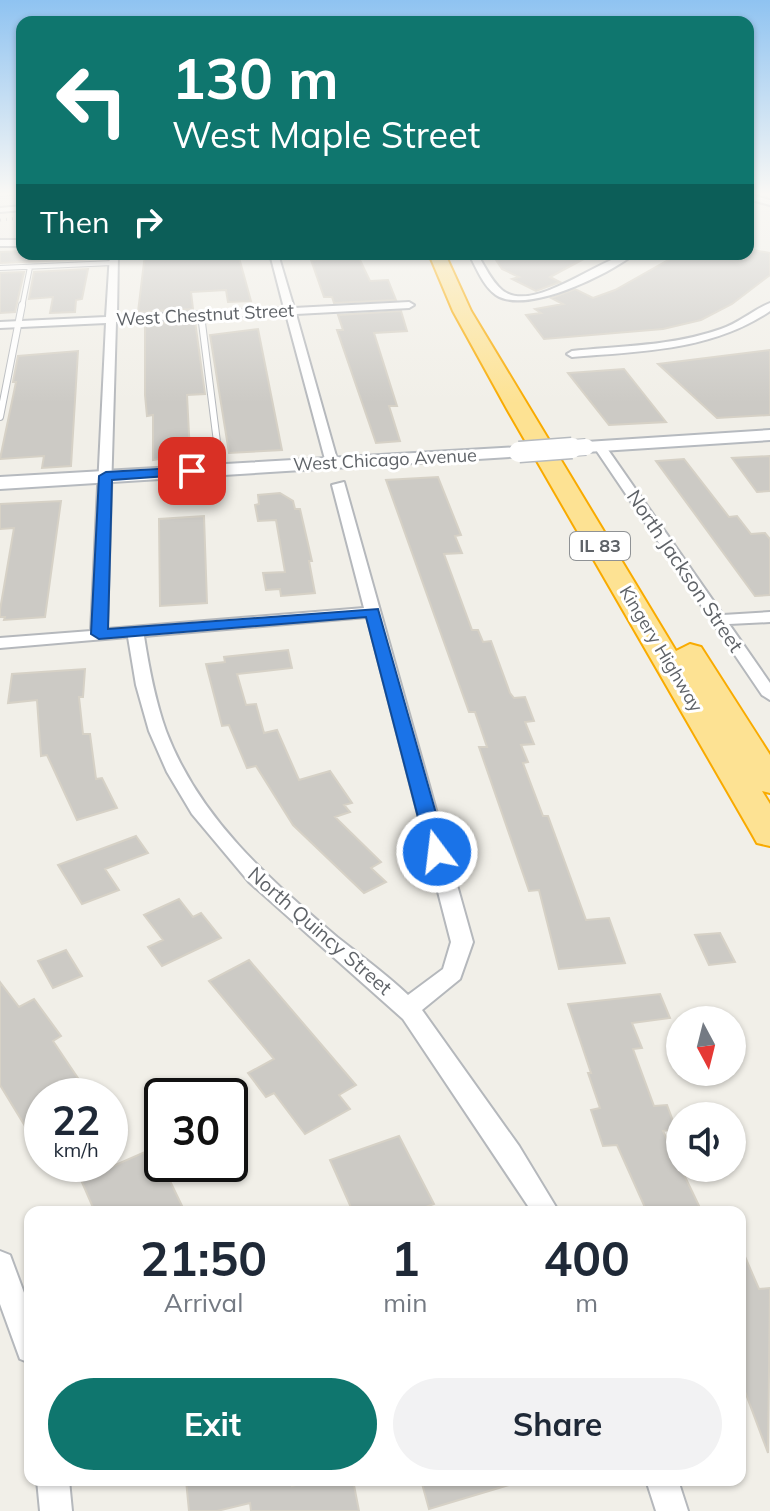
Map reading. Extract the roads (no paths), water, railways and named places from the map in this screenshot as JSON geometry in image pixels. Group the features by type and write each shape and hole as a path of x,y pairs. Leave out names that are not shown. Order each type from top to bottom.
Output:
{"highway":[{"name":"Kingery Highway","path":"441,263 462,311 518,409 770,834"},
{"name":"Kingery Highway","path":"455,263 494,338 770,782"}],"main road":[{"name":"West Chicago Avenue","path":"0,483 770,435"}],"street":[{"path":"99,634 114,263"},
{"path":"277,263 332,463"},
{"path":"479,263 498,292 513,298 585,280 615,263"},
{"name":"West Chestnut Street","path":"0,325 409,305"},
{"path":"572,354 702,338 751,320 770,306"},
{"name":"North Jackson Street","path":"593,447 770,695"},
{"path":"339,485 462,942 452,973 408,1008"},
{"path":"0,643 372,612"},
{"path":"719,620 770,617"},
{"name":"North Quincy Street","path":"135,632 151,719 166,756 209,825 277,897 408,1008 490,1121 542,1206"},
{"path":"0,1264 24,1332"},
{"path":"54,1486 56,1511"},
{"path":"664,1486 672,1511"}],"lane":[{"path":"0,268 72,263"},
{"path":"0,417 30,267"},
{"path":"201,315 220,470"}]}
